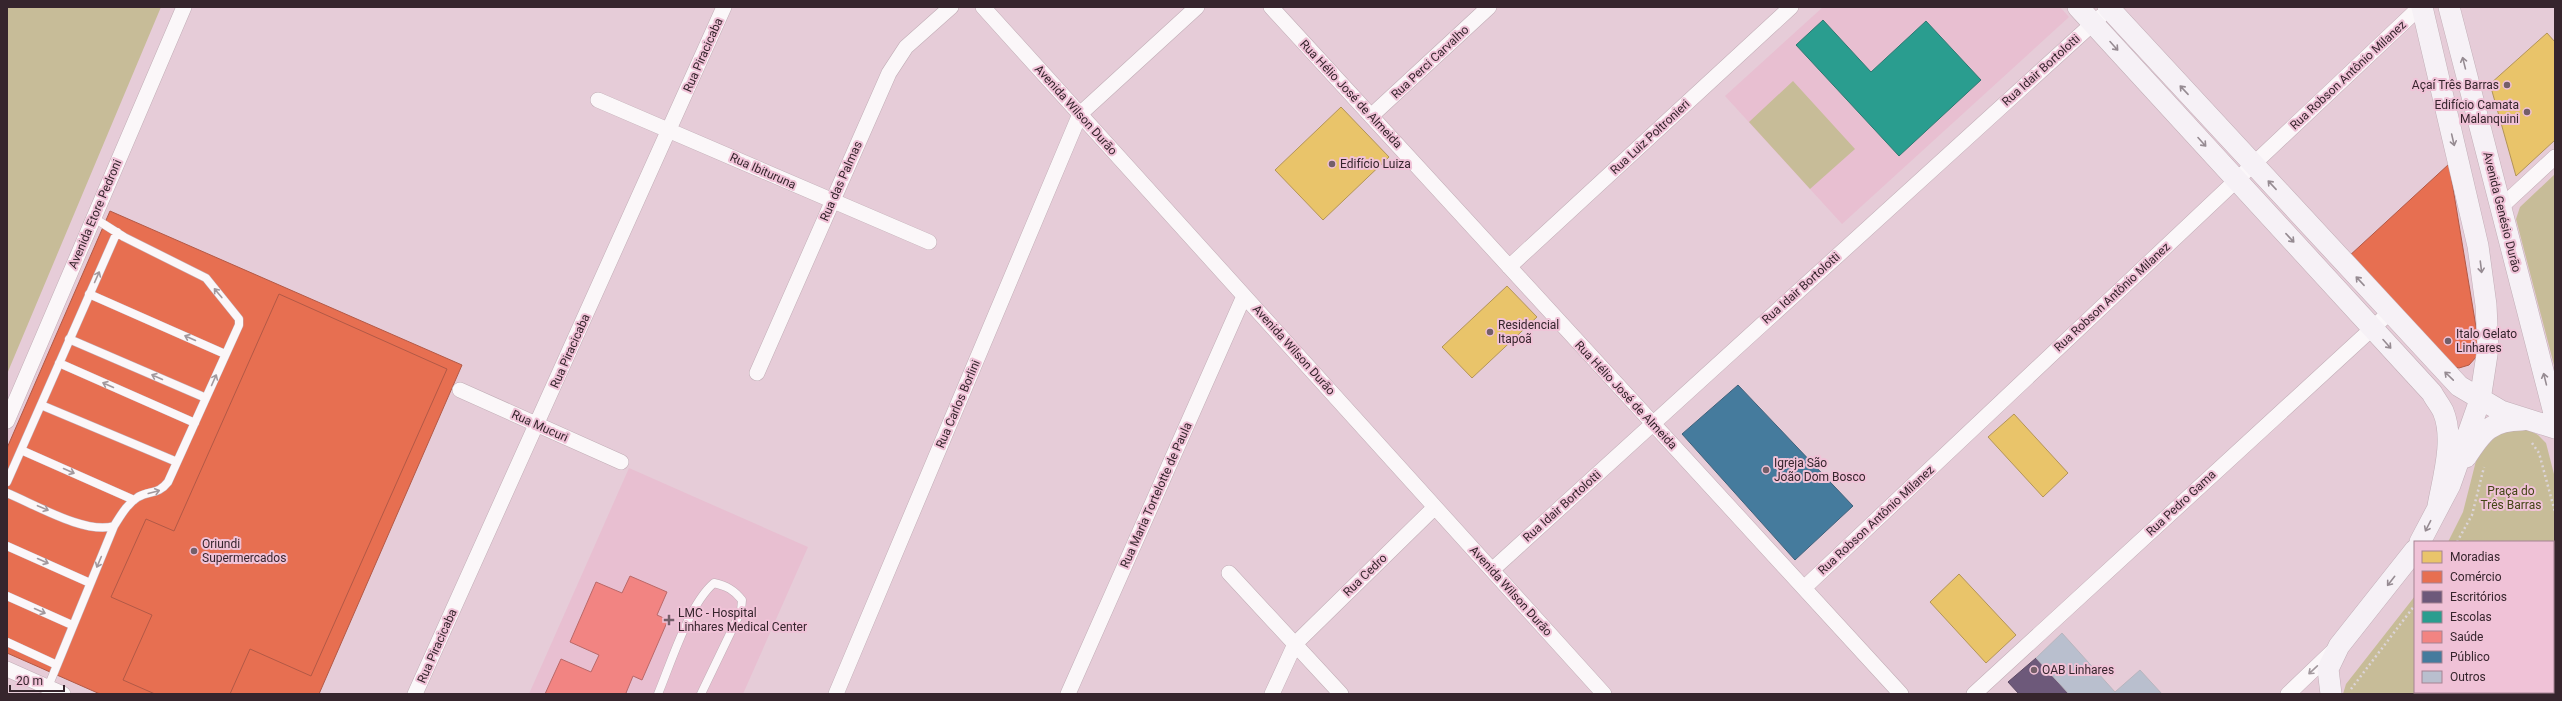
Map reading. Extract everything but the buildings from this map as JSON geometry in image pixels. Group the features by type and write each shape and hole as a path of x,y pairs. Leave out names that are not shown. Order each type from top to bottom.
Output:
{"main road":[{"path":"2078,7 2432,393 2443,412 2447,432 2446,460 2438,506"},
{"path":"2110,7 2454,381 2480,400 2501,411 2545,419 2555,428"},
{"path":"2421,7 2478,246 2486,305 2488,348 2480,400 2450,485"},
{"name":"Avenida Genésio Durão","path":"2450,7 2501,207 2545,419"},
{"path":"2420,541 2438,506 2473,445 2494,423 2508,420 2545,419"},
{"path":"2331,694 2328,669 2339,646 2414,551"}],"street":[{"name":"Avenida Etore Pedroni","path":"7,421 184,7"},
{"name":"Rua Piracicaba","path":"415,694 724,7"},
{"name":"Rua das Palmas","path":"757,373 889,73 906,46 951,7"},
{"name":"Avenida Wilson Durão","path":"983,7 1604,694"},
{"path":"1080,114 1197,7"},
{"name":"Rua Hélio José de Almeida","path":"1271,7 1901,694"},
{"name":"Rua Perci Carvalho","path":"1371,116 1489,7"},
{"name":"Rua Luiz Poltronieri","path":"1509,266 1791,7"},
{"name":"Rua Idair Bortolotti","path":"1492,570 2110,7"},
{"name":"Rua Robson Antônio Milanez","path":"1804,588 2421,7"},
{"name":"Rua Ibituruna","path":"598,100 929,242"},
{"name":"Rua Carlos Borlini","path":"836,694 1080,114"},
{"path":"2501,207 2555,157"},
{"name":"Rua Maria Tortelotte de Paula","path":"1068,694 1244,296"},
{"name":"Rua Pedro Gama","path":"1974,694 2389,312"},
{"name":"Rua Mucuri","path":"460,390 621,462"},
{"name":"Rua Cedro","path":"1295,644 1435,507"},
{"path":"1229,574 1341,694"},
{"path":"1272,694 1295,644"},
{"path":"2288,694 2339,646"},
{"path":"7,669 63,694"}],"lane":[{"path":"48,687 72,625 114,526 128,505 134,500 162,490 177,462 239,325 239,319 206,278 117,232 94,218"},
{"path":"7,482 117,232"},
{"path":"89,294 225,354"},
{"path":"69,339 206,398"},
{"path":"59,363 195,422"},
{"path":"41,405 177,462"},
{"path":"21,450 134,500"},
{"path":"7,493 78,523 106,528 114,526"},
{"path":"7,546 90,583"},
{"path":"658,694 694,611 706,590 714,583 726,585 742,600 741,611 701,694"},
{"path":"7,596 72,625"},
{"path":"7,642 57,665"}],"path":[{"path":"2526,440 2533,443 2539,453 2555,512"},
{"path":"2458,541 2472,515 2485,466"},
{"path":"2350,694 2351,686 2414,606"}],"shaded area":[{"path":"1823,7 2060,7 2069,17 1842,224 1725,96"},
{"name":"LMC - Hospital Linhares Medical Center","path":"629,468 808,547 743,694 529,694"}],"green space":[{"path":"7,7 161,7 7,374"},
{"path":"1793,81 1855,149 1810,189 1749,122"},
{"path":"2555,174 2555,369 2516,219 2520,207"},
{"name":"Praça do Três Barras","path":"2527,429 2538,435 2546,443 2555,478 2555,694 2343,694 2346,684 2414,597 2414,693 2554,693 2554,541 2448,541 2463,512 2477,457 2486,442 2498,432"}],"place":[{"name":"Açaí Três Barras","path":"2507,85"},
{"name":"Edifício Camata Malanquini","path":"2527,112"},
{"name":"Edifício Luiza","path":"1332,164"},
{"name":"Residencial Itapoã","path":"1490,332"},
{"name":"Italo Gelato Linhares","path":"2448,341"},
{"name":"Igreja São João Dom Bosco","path":"1766,470"},
{"name":"Oriundi Supermercados","path":"194,551"},
{"name":"LMC - Hospital Linhares Medical Center","path":"669,620"},
{"name":"OAB Linhares","path":"2034,670"}]}
